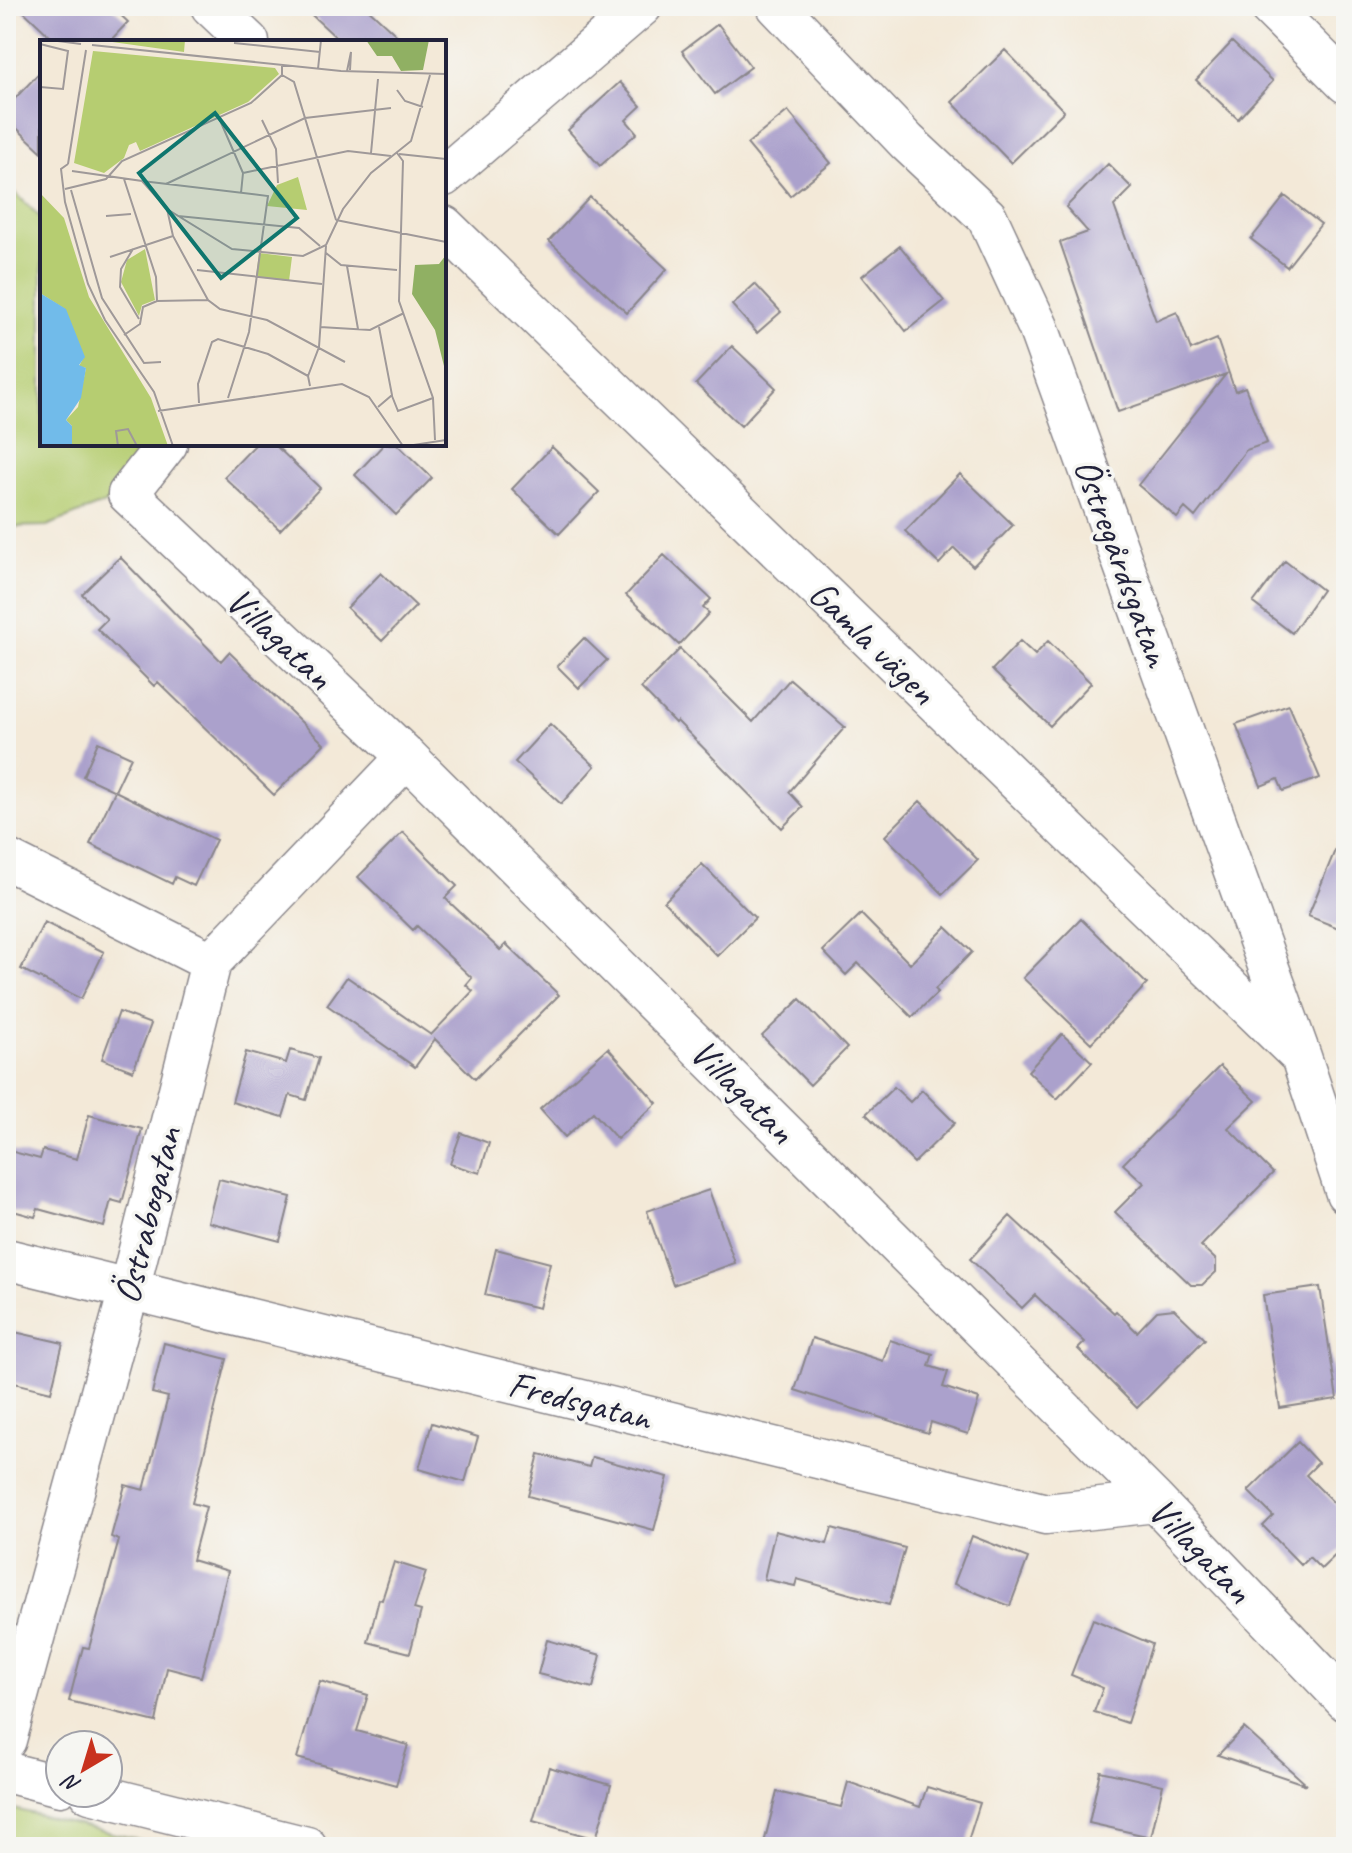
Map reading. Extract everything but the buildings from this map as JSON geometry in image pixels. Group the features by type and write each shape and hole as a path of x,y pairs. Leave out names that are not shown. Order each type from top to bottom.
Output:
{"street":[{"path":"211,6 247,40"},
{"path":"446,174 642,6"},
{"name":"Östregårdsgatan","path":"777,6 907,142 987,217 1038,327 1301,1057 1346,1193"},
{"path":"1269,6 1346,83"},
{"name":"Gamla vägen","path":"446,228 1301,1057"},
{"name":"Villagatan","path":"165,446 128,494 407,757 1156,1502 1346,1701"},
{"name":"Östrabogatan","path":"6,1740 129,1290 211,962 407,757"},
{"path":"6,859 211,962"},
{"name":"Fredsgatan","path":"6,1259 1046,1514 1156,1502"},
{"path":"6,1772 44,1782"},
{"path":"124,1801 307,1847"}],"green space":[{"path":"6,184 40,217 40,446 165,446 128,494 47,526 6,527"},
{"path":"6,1807 169,1847 6,1847"}]}
